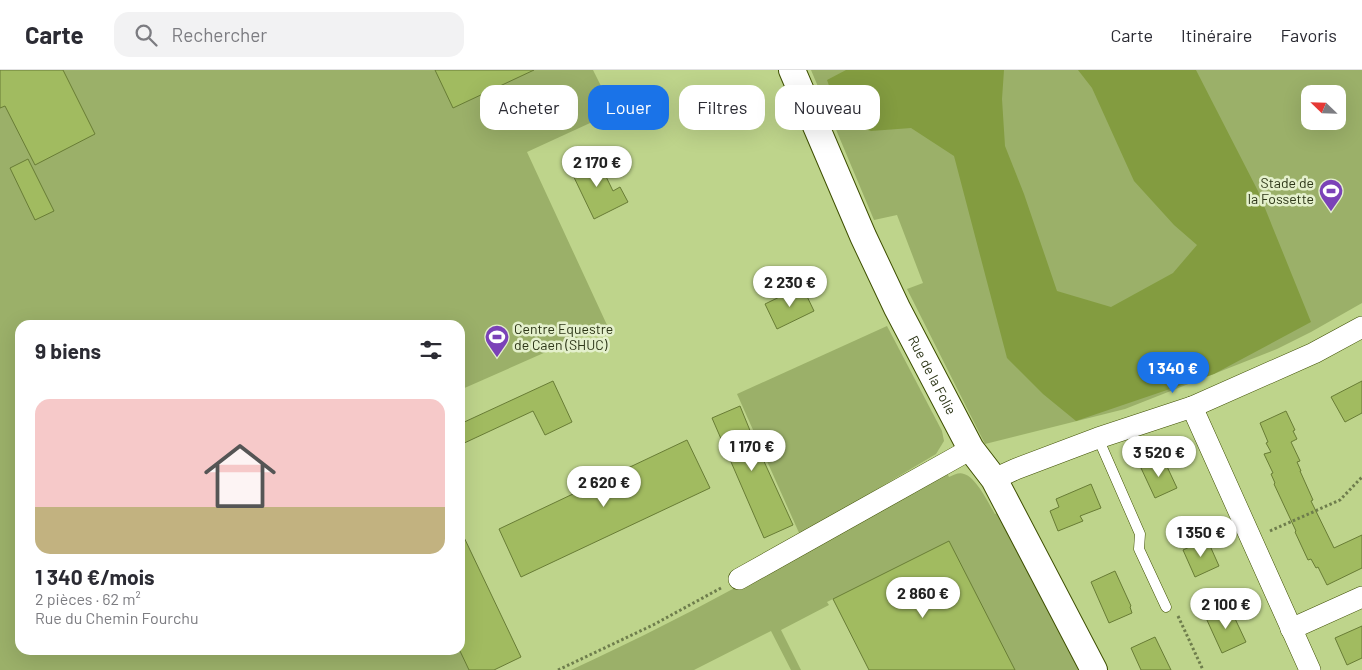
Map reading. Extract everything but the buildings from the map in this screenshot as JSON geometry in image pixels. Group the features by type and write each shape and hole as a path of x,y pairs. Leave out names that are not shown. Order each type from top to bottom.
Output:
{"street":[{"name":"Rue de la Folie","path":"792,70 867,244 898,308 971,449 994,479 1094,670"},
{"path":"994,479 1098,438 1192,407 1314,353 1362,327"},
{"path":"1192,407 1310,670"},
{"path":"739,579 971,449"},
{"path":"1291,629 1362,598"}],"lane":[{"path":"1098,438 1140,534 1139,549 1166,607"}],"path":[{"path":"1251,540 1340,500 1362,477"},
{"path":"558,670 653,625 739,579"},
{"path":"1166,607 1178,617 1203,670"}],"green space":[{"name":"Centre Equestre de Caen (SHUC)","path":"0,70 593,70 600,85 588,85 588,124 578,129 578,85 480,85 480,130 575,130 527,152 607,325 465,388 465,320 15,320 15,655 462,655 470,670 0,670"},
{"path":"811,70 1362,70 1362,303 1277,349 1125,409 985,444 907,289 923,283 897,215 874,220 836,130 880,130 880,85 817,85"},
{"path":"846,70 1004,70 1002,99 1005,146 1024,194 1057,291 1111,307 1173,273 1197,245 1174,225 1134,181 1092,88 1078,70 1196,70 1258,191 1311,322 1214,374 1076,421 1043,394 1007,358 954,156 911,128 871,131 868,130 880,130 880,85 829,85 827,80"},
{"path":"887,326 942,431 944,441 936,454 800,535 737,394"},
{"path":"946,471 949,477 960,473 969,476 982,491 995,514 1001,512 1082,670 1015,670 949,541 827,602 829,605 781,630 801,670 791,670 771,631 694,670 571,670 667,624 807,549"}],"place":[{"name":"Stade de la Fossette","path":"1331,212"},
{"name":"Centre Equestre de Caen (SHUC)","path":"497,358"}]}
